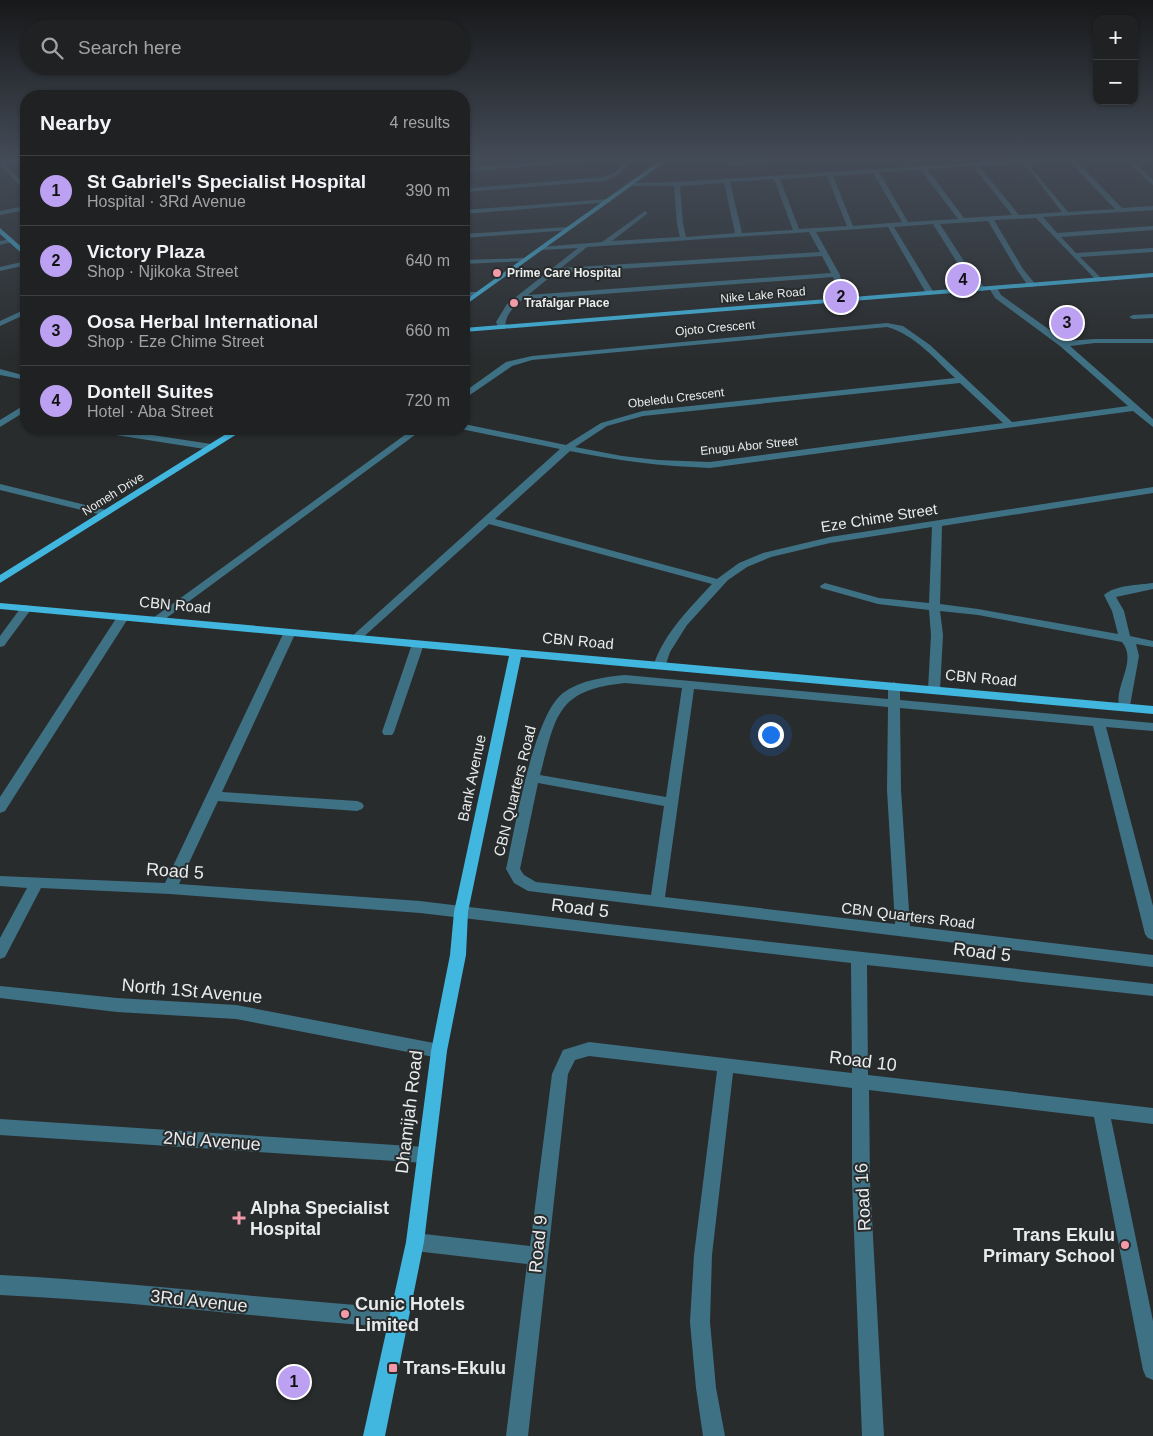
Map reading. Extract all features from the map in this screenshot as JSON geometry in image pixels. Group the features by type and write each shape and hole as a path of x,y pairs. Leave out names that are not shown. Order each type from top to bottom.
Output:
{"main road":[{"path":"470,299 572,226"},
{"path":"0,230 20,250"},
{"name":"Nike Lake Road","path":"470,330 1153,275"},
{"name":"Nomeh Drive","path":"0,580 230,435"},
{"name":"CBN Road","path":"0,606 660,664 1153,710"},
{"name":"Bank Avenue","path":"461,912 516,652"},
{"name":"Dhamijah Road","path":"374,1436 415,1242 439,1051 458,955 461,912"}],"street":[{"path":"604,244 628,226"},
{"path":"682,226 684,240"},
{"path":"737,226 739,236"},
{"path":"795,226 797,232"},
{"path":"542,248 877,226"},
{"path":"891,226 930,293"},
{"path":"938,226 966,270 982,289"},
{"path":"993,226 1032,285"},
{"path":"1047,226 1098,280"},
{"path":"1055,235 1153,228"},
{"path":"470,236 568,229"},
{"path":"812,231 836,275 844,300"},
{"path":"0,243 10,241"},
{"path":"502,327 500,322 510,306 518,298 584,246"},
{"path":"1076,255 1153,250"},
{"path":"553,271 826,254"},
{"path":"470,262 523,260"},
{"path":"0,269 20,264"},
{"path":"518,298 836,275"},
{"path":"992,288 998,296 1063,344 1153,424"},
{"path":"470,294 476,294"},
{"path":"0,324 20,315"},
{"path":"1133,317 1153,316"},
{"name":"Ojoto Crescent","path":"470,392 509,364 532,358 887,325 906,331 927,347 1009,424"},
{"path":"1063,344 1095,340 1153,341"},
{"path":"0,372 20,377"},
{"name":"Obeledu Crescent","path":"356,638 406,591 536,478 566,448 606,424 643,413 961,380"},
{"name":"Enugu Abor Street","path":"470,428 566,448 649,462 713,465 1135,408"},
{"path":"0,424 20,411"},
{"path":"14,415 20,416"},
{"path":"134,435 211,447"},
{"path":"157,620 410,435"},
{"path":"0,487 106,513"},
{"name":"Eze Chime Street","path":"660,664 664,652 682,624 720,583 743,565 780,551 830,540 1153,490"},
{"path":"487,520 720,583"},
{"path":"934,690 937,635 934,607 937,524"},
{"path":"825,586 878,601 1014,618 1153,644"},
{"path":"1125,708 1126,689 1134,662 1128,640 1124,637 1121,619 1110,595 1126,590 1153,586"},
{"path":"0,644 26,608"},
{"path":"0,808 123,617"},
{"path":"170,889 290,632"},
{"path":"388,732 418,644"},
{"name":"CBN Quarters Road","path":"1153,727 625,679 605,681 583,687 567,696 555,709 548,723 533,778 513,869 519,879 533,886 1153,961"},
{"path":"656,901 689,685"},
{"path":"894,686 894,790 903,931"},
{"path":"1098,722 1153,934"},
{"path":"533,778 671,803"},
{"path":"212,796 357,806"},
{"name":"Road 5","path":"0,881 170,889 420,907 609,930 1153,990"},
{"path":"0,953 37,882"},
{"name":"Road 16","path":"859,957 861,1182 873,1436"},
{"name":"North 1St Avenue","path":"0,992 117,1005 236,1012 439,1051"},
{"name":"Road 10","path":"569,1055 589,1049 1153,1116"},
{"name":"Road 9","path":"517,1436 560,1074 569,1055"},
{"path":"714,1436 706,1388 700,1313 703,1255 726,1065"},
{"path":"1101,1110 1153,1370"},
{"name":"2Nd Avenue","path":"0,1127 425,1155"},
{"path":"415,1242 537,1256"},
{"name":"3Rd Avenue","path":"0,1285 82,1289 304,1311 398,1318"}],"place":[{"name":"Prime Care Hospital","path":"497,273"},
{"name":"Dontell Suites","path":"963,280"},
{"name":"Victory Plaza","path":"841,297"},
{"name":"Trafalgar Place","path":"514,303"},
{"name":"Oosa Herbal International","path":"1067,323"},
{"name":"Alpha Specialist Hospital","path":"239,1218"},
{"name":"Trans Ekulu Primary School","path":"1125,1245"},
{"name":"Cunic Hotels Limited","path":"345,1314"},
{"name":"Trans-Ekulu","path":"393,1368"},
{"name":"St Gabriel's Specialist Hospital","path":"294,1382"}]}
